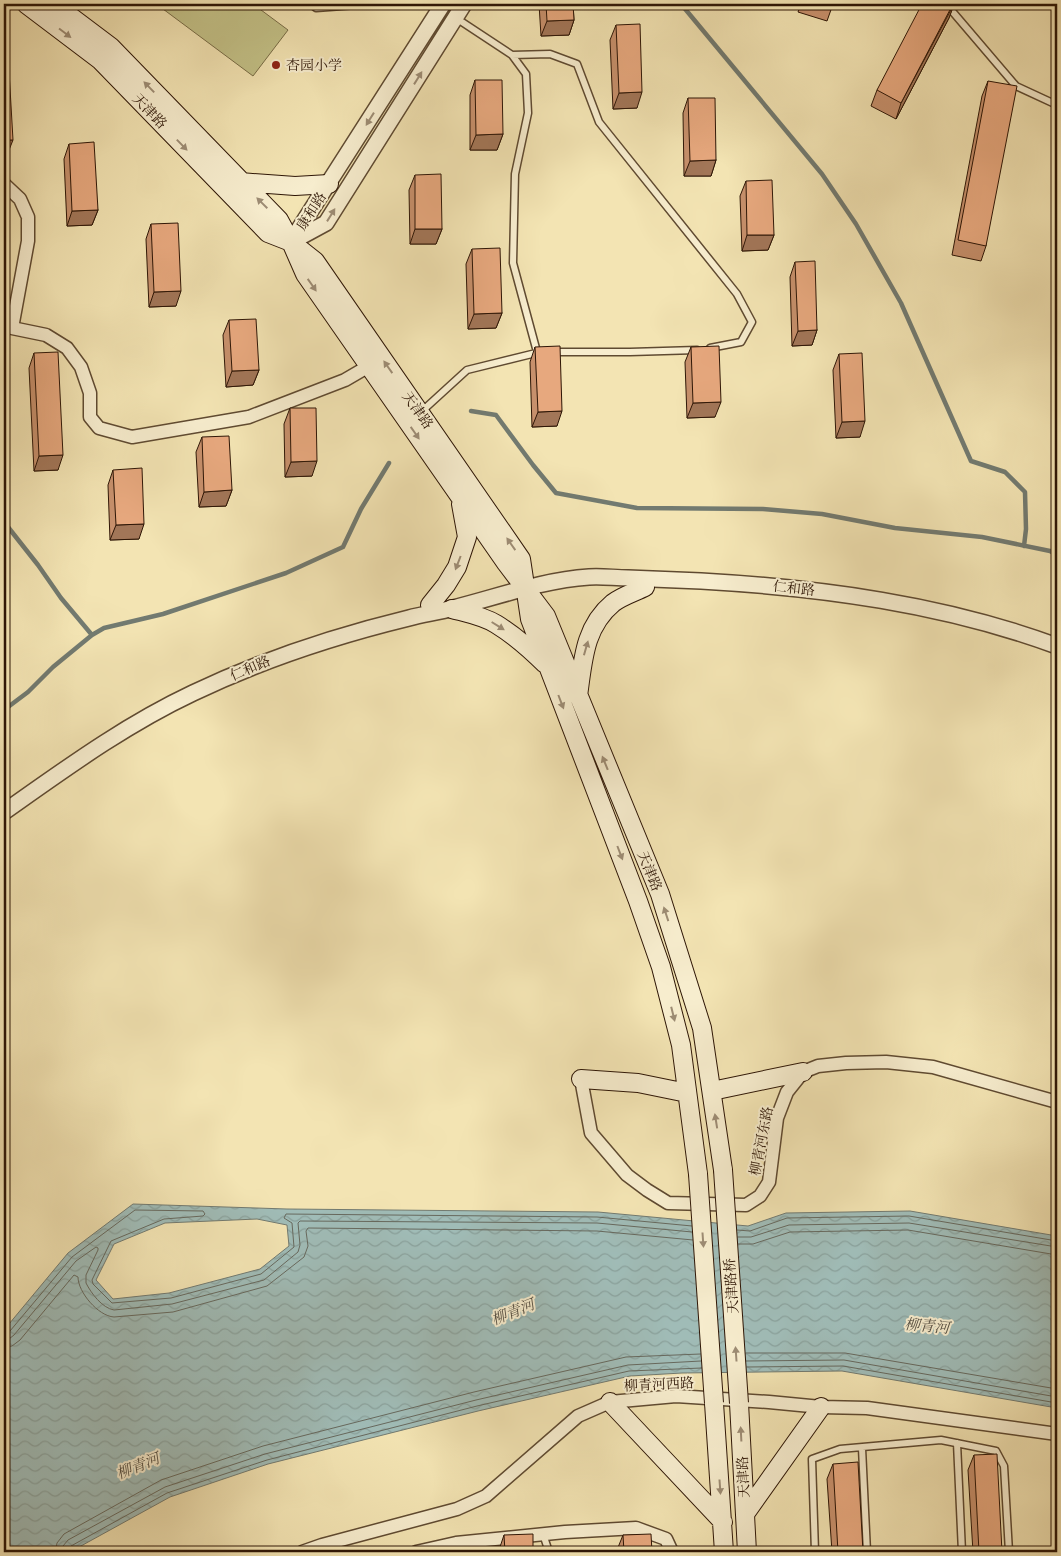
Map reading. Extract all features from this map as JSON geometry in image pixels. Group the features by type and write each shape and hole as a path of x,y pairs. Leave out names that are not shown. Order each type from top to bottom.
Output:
{"main road":[{"name":"天津路","path":"26,4 100,60 268,233 291,242 315,261 521,559 530,619 638,901 661,967 681,1045 698,1174"},
{"name":"天津路","path":"54,4 111,47 240,182 279,220 305,274 460,499 546,616 660,894 702,1028 723,1170"},
{"path":"240,182 295,186 329,184"},
{"path":"430,605 446,585 457,566 467,538 460,499"},
{"path":"578,696 584,651 594,623 614,602 645,587"},
{"path":"452,609 496,624 529,648 548,668"},
{"path":"712,1091 803,1072"},
{"path":"581,1079 638,1083 687,1093"},
{"name":"天津路桥","path":"723,1170 739,1403"},
{"name":"天津路桥","path":"698,1174 714,1403"},
{"path":"610,1402 723,1522"},
{"name":"天津路","path":"714,1403 724,1552"},
{"name":"天津路","path":"739,1403 748,1552"},
{"path":"745,1514 822,1407"}],"street":[{"name":"康和路","path":"291,242 443,4"},
{"name":"康和路","path":"291,242 326,223 464,4"},
{"path":"4,184 20,199 28,217 28,241 12,328 46,335 67,348 81,366 90,393 90,417 99,428 132,437 249,417 345,380 368,366"},
{"name":"仁和路","path":"4,812 134,724 192,693 267,660 410,618 452,609 486,598 560,580 590,577 759,585 812,590 878,599 964,618 1057,646"},
{"name":"仁和路","path":"4,802 130,717 189,686 264,653 339,629 483,591 591,585 758,593 877,607 962,625 1057,655"},
{"path":"803,1072 818,1066 846,1063 886,1062 924,1066 1057,1102"},
{"name":"柳青河东路","path":"581,1079 591,1132 627,1174 647,1190 668,1203 746,1205 760,1196 769,1182 778,1118 787,1092 803,1072"},
{"name":"柳青河西路","path":"302,1552 457,1509 486,1496 578,1416 610,1402 676,1396 822,1407 867,1408 1057,1434"},
{"path":"416,1552 456,1543 544,1534 636,1528 666,1539 672,1552"}],"lane":[{"path":"311,4 316,8 370,4"},
{"path":"946,4 1016,86 1057,105"},
{"path":"454,20 462,22 512,55 526,74 528,113 515,174 513,263 537,352"},
{"path":"420,413 467,370 537,352 693,351 741,342 752,322 737,294 599,122 577,64 550,54 512,55"},
{"path":"815,1552 812,1460 840,1449 941,1440 996,1451 1004,1466 1009,1552"},
{"path":"957,1443 962,1552"},
{"path":"862,1448 867,1552"},
{"path":"544,1534 549,1552"}],"shaded area":[{"path":"167,4 253,4 288,30 253,76 163,9"}],"water":[{"name":"柳青河","path":"133,1204 287,1209 598,1212 748,1226 786,1213 910,1211 1057,1236 1057,1408 842,1371 682,1373 630,1376 478,1411 268,1464 170,1497 70,1552 4,1552 4,1330 68,1253","holes":["257,1219 287,1225 289,1246 260,1269 169,1293 113,1299 96,1280 114,1244 165,1223"]}],"building":[{"path":"546,4 573,4 574,20 547,21"},
{"path":"922,4 953,4 901,103 877,90"},
{"path":"640,24 642,92 619,93 616,25"},
{"path":"4,71 9,71 13,140 4,140"},
{"path":"475,80 502,80 503,134 476,135"},
{"path":"988,81 1017,86 986,246 958,240"},
{"path":"688,98 715,98 716,160 690,161"},
{"path":"94,142 98,210 72,211 69,144"},
{"path":"441,174 442,229 415,229 415,175"},
{"path":"772,180 774,235 747,235 746,181"},
{"path":"178,223 181,291 154,292 151,224"},
{"path":"500,248 502,313 474,314 472,249"},
{"path":"815,261 817,330 798,331 795,262"},
{"path":"256,319 259,370 232,371 229,320"},
{"path":"560,346 562,411 538,412 535,347"},
{"path":"719,346 721,402 693,403 691,347"},
{"path":"58,352 63,455 39,456 34,353"},
{"path":"862,353 865,421 842,422 839,354"},
{"path":"290,408 316,408 317,461 291,462"},
{"path":"229,436 232,490 204,492 202,437"},
{"path":"142,468 144,524 116,525 113,470"},
{"path":"997,1454 1002,1552 979,1552 974,1455"},
{"path":"858,1462 863,1552 838,1552 833,1464"},
{"path":"533,1534 533,1552 505,1552 504,1535"},
{"path":"651,1534 652,1552 624,1552 623,1535"}],"waterway":[{"path":"681,4 822,174 856,224 901,303 971,461 1005,472 1025,492 1026,529 1024,546"},
{"path":"471,411 496,415 556,493 637,508 763,509 822,514 895,528 982,537 1050,551 1057,555"},
{"path":"4,710 28,692 53,667 92,635 104,628 163,614 286,573 343,547 361,509 389,463"},
{"path":"4,525 8,527 61,598 92,635"}],"place":[{"name":"杏园小学","path":"276,65"}]}
